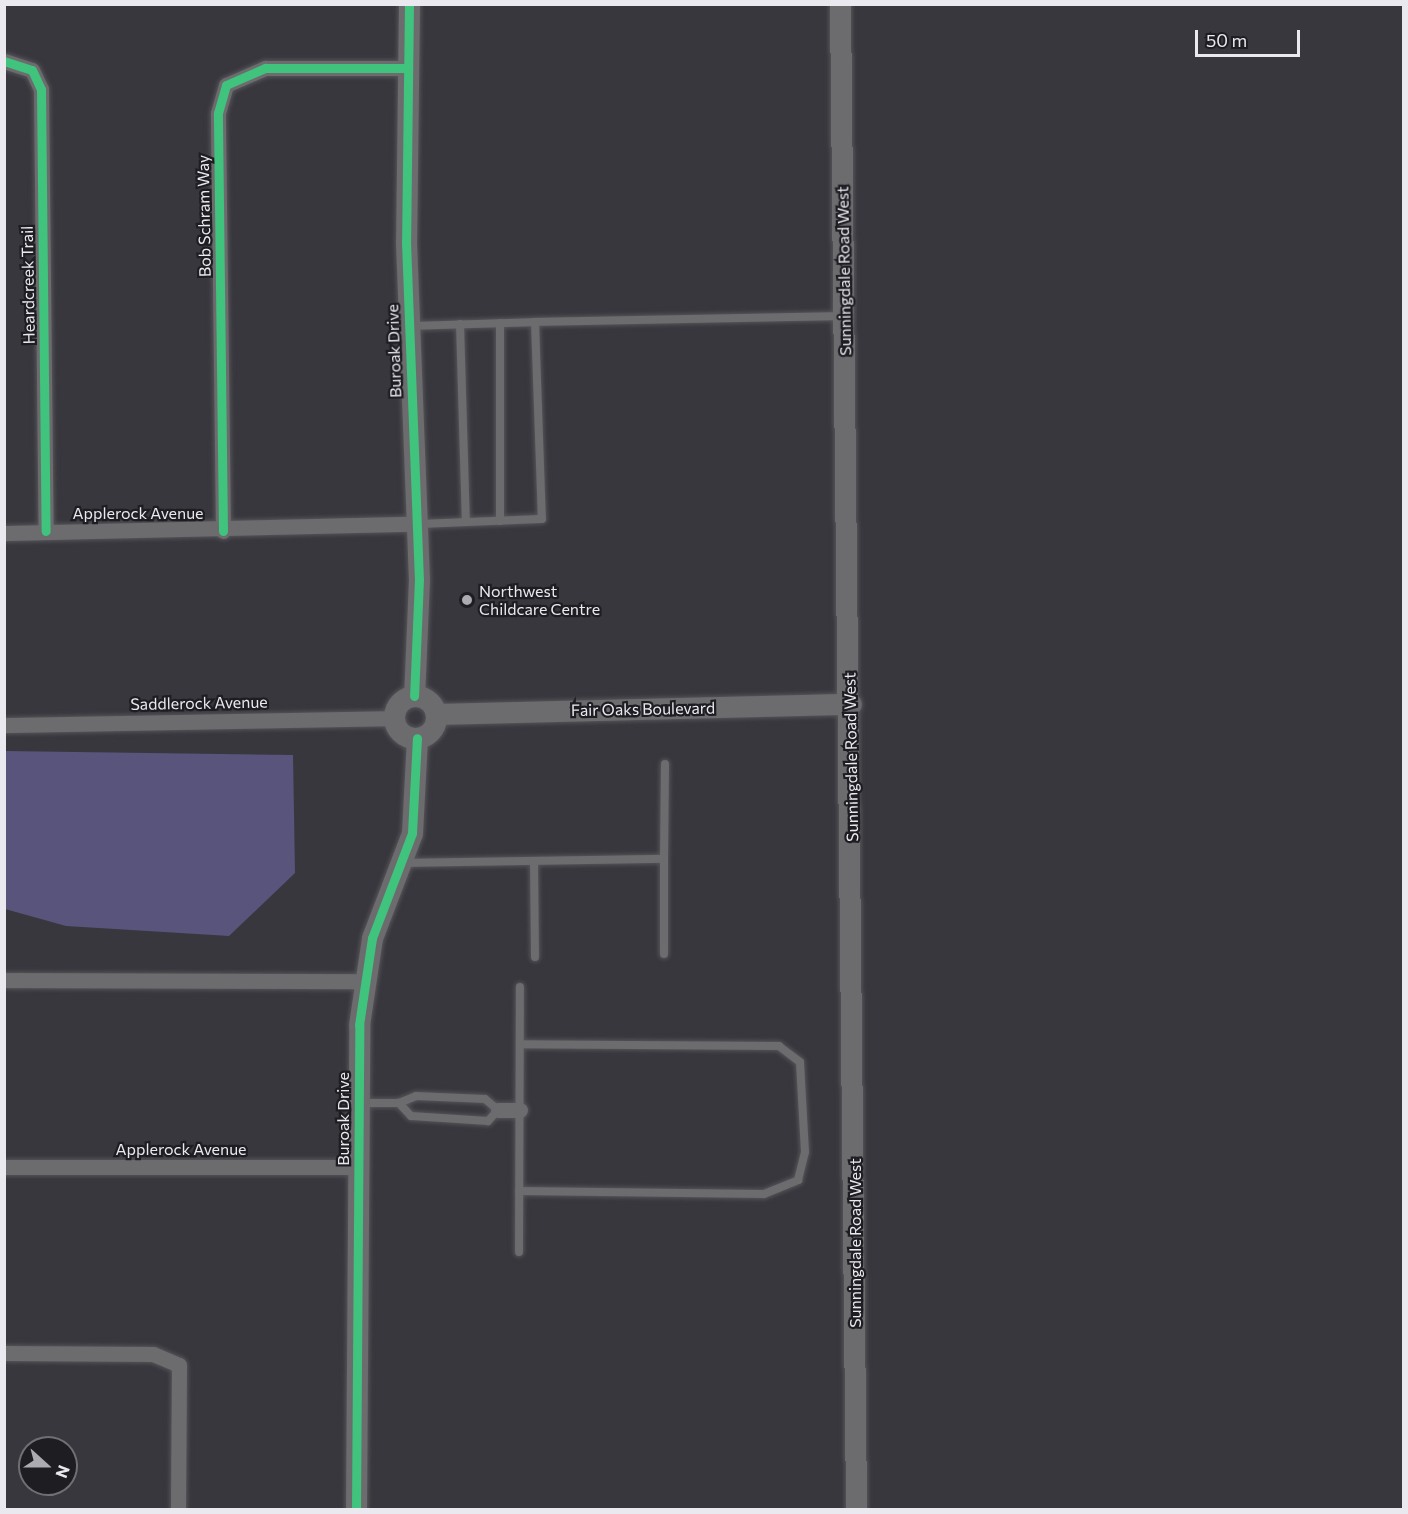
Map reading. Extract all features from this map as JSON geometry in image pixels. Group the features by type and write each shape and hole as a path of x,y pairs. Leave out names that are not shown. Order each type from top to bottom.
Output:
{"street":[{"name":"Buroak Drive","path":"409,4 406,68 408,326 415,524 414,696"},
{"name":"Sunningdale Road West","path":"840,4 851,704 856,1509"},
{"name":"Heardcreek Trail","path":"4,61 32,70 41,89 46,531"},
{"name":"Bob Schram Way","path":"223,531 218,113 226,85 265,68 406,68"},
{"name":"Applerock Avenue","path":"4,533 223,531 415,524"},
{"path":"414,696 425,698 436,714 429,733 417,738 400,732 394,718 397,706 414,696"},
{"name":"Fair Oaks Boulevard","path":"436,714 851,704"},
{"name":"Saddlerock Avenue","path":"4,725 394,718"},
{"name":"Buroak Drive","path":"356,1509 358,1103 363,981 372,938 402,863 415,810 417,738"},
{"path":"4,980 363,981"},
{"path":"498,1110 519,1110"},
{"name":"Applerock Avenue","path":"4,1167 358,1167"},
{"path":"4,1353 153,1354 179,1365 178,1509"}],"lane":[{"path":"408,326 845,316"},
{"path":"415,524 542,519 535,322"},
{"path":"500,323 500,521"},
{"path":"460,324 466,522"},
{"path":"664,954 665,764"},
{"path":"402,863 663,859"},
{"path":"534,861 535,957"},
{"path":"519,1252 520,987"},
{"path":"519,1191 764,1194 798,1180 806,1152 800,1062 778,1046 520,1044"},
{"path":"358,1103 399,1103 416,1096 485,1099 498,1110 488,1121 411,1116 399,1103"}],"shaded area":[{"path":"5,751 293,755 295,873 229,936 66,926 5,909"}],"cycle path":[{"path":"409,4 406,242 419,579 414,696"},
{"path":"4,61 32,70 41,89 46,531"},
{"path":"223,531 218,113 226,85 265,68 406,68"},
{"path":"356,1510 359,1025 372,938 412,833 417,738"}],"place":[{"name":"Northwest Childcare Centre","path":"467,600"}]}
